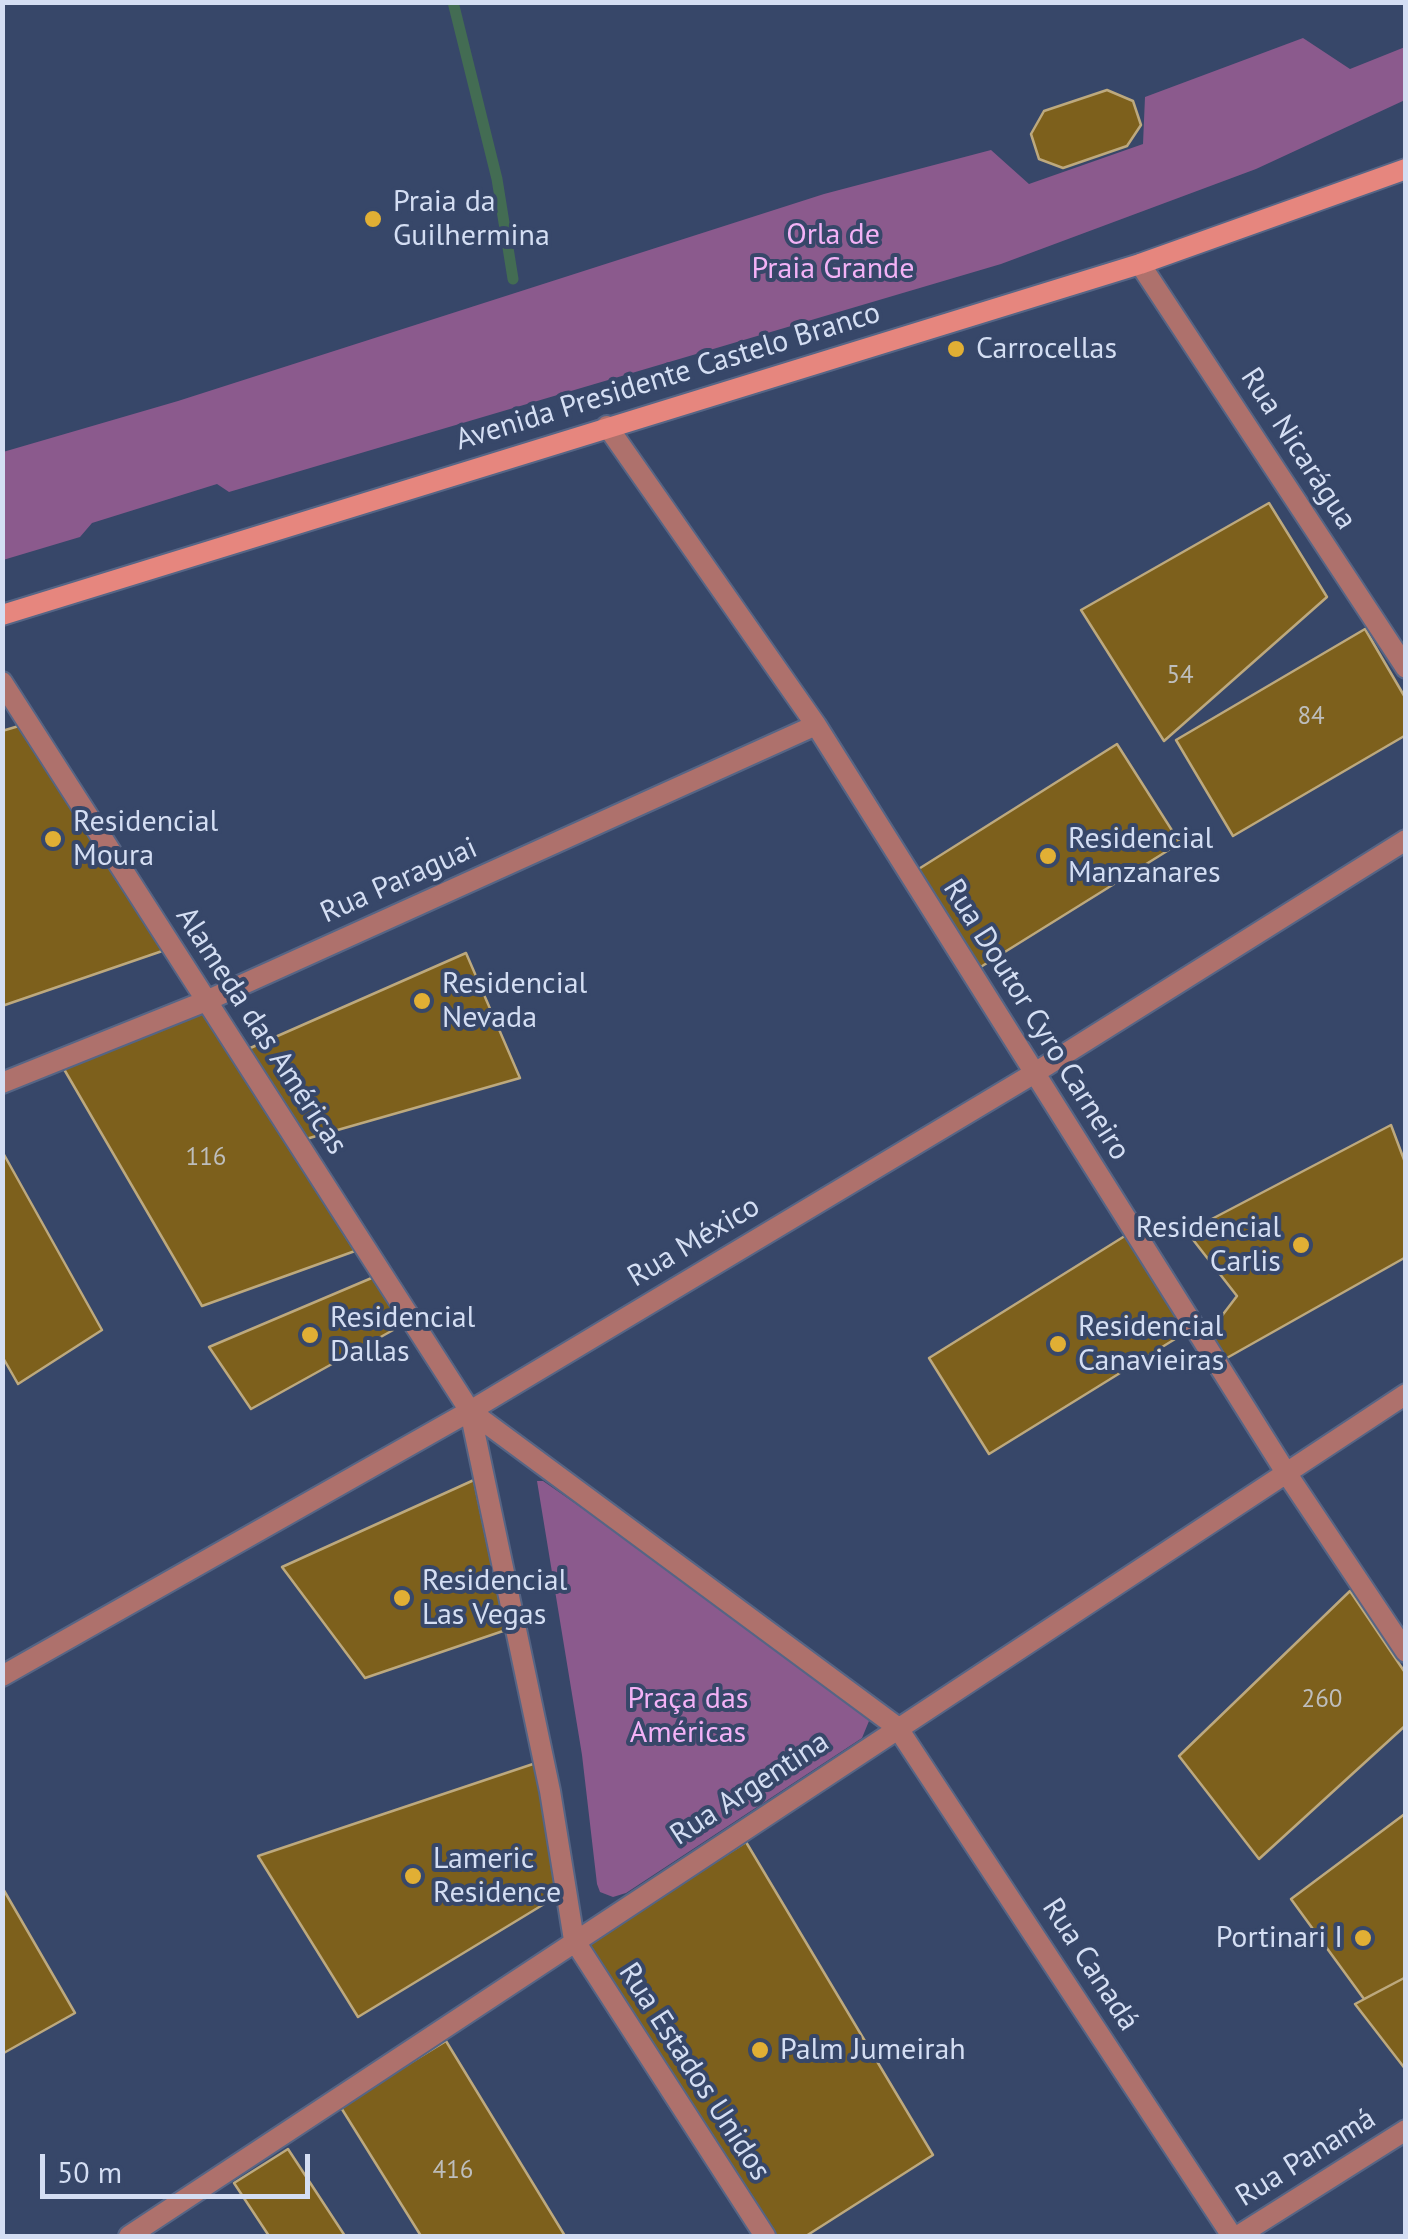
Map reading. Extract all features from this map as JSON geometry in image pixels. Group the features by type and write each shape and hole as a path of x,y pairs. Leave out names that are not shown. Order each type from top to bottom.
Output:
{"main road":[{"name":"Avenida Presidente Castelo Branco","path":"2,615 1140,264 1406,169"}],"street":[{"name":"Rua Nicarágua","path":"1140,264 1406,668"},
{"name":"Rua Doutor Cyro Carneiro","path":"607,426 816,725 1285,1470 1406,1652"},
{"name":"Alameda das Américas","path":"2,682 470,1411"},
{"name":"Rua Paraguai","path":"2,1083 206,1001 816,725"},
{"name":"Rua México","path":"2,1676 470,1411 1034,1074 1406,840"},
{"name":"Rua Argentina","path":"129,2236 1285,1470 1406,1394"},
{"path":"470,1411 897,1727"},
{"path":"470,1411 550,1791 574,1940"},
{"name":"Rua Canadá","path":"897,1727 1235,2236"},
{"name":"Rua Estados Unidos","path":"574,1940 765,2236"},
{"name":"Rua Panamá","path":"1235,2236 1406,2130"}],"green space":[{"name":"Orla de Praia Grande","path":"1303,38 1350,69 1405,47 1405,100 1256,169 1001,264 229,492 217,484 92,523 80,537 3,560 3,452 178,401 824,194 991,150 1029,184 1143,144 1145,97"},
{"name":"Praça das Américas","path":"537,1481 543,1481 861,1702 869,1721 862,1738 626,1893 613,1897 600,1892 597,1884 582,1755"}],"building":[{"path":"1107,90 1133,101 1141,125 1127,146 1063,168 1039,159 1031,134 1044,111"},
{"path":"1269,503 1327,597 1164,741 1081,610"},
{"path":"1365,629 1406,699 1406,735 1233,836 1176,740"},
{"name":"Residencial Moura","path":"29,723 171,948 2,1006 2,731"},
{"name":"Residencial Manzanares","path":"1117,744 1180,843 979,968 917,870"},
{"name":"Residencial Nevada","path":"466,953 520,1078 306,1139 248,1049"},
{"path":"203,1007 355,1251 202,1306 61,1064"},
{"name":"Residencial Carlis","path":"1391,1125 1406,1165 1406,1257 1225,1359 1208,1334 1237,1296 1187,1232"},
{"path":"2,1151 102,1330 18,1384 2,1356"},
{"name":"Residencial Canavieiras","path":"1128,1234 1188,1331 989,1454 929,1358"},
{"name":"Residencial Dallas","path":"374,1277 404,1324 251,1409 209,1347"},
{"name":"Residencial Las Vegas","path":"474,1480 506,1630 365,1678 282,1567"},
{"path":"1350,1591 1406,1674 1406,1725 1259,1859 1179,1756"},
{"name":"Lameric Residence","path":"536,1763 559,1895 358,2017 258,1856"},
{"name":"Portinari I","path":"1406,1813 1406,1977 1364,1999 1291,1899"},
{"name":"Palm Jumeirah","path":"746,1842 933,2155 806,2236 770,2236 584,1944"},
{"path":"2,1887 75,2013 2,2054"},
{"path":"1406,1977 1406,2070 1355,2004"},
{"path":"446,2041 565,2236 421,2236 340,2106"},
{"path":"288,2149 345,2236 269,2236 234,2183"}],"waterway":[{"path":"453,2 497,179 513,279"}],"place":[{"name":"Praia da Guilhermina","path":"373,219"},
{"name":"Carrocellas","path":"956,349"},
{"name":"Residencial Moura","path":"53,839"},
{"name":"Residencial Manzanares","path":"1048,856"},
{"name":"Residencial Nevada","path":"422,1001"},
{"name":"Residencial Carlis","path":"1301,1245"},
{"name":"Residencial Dallas","path":"310,1335"},
{"name":"Residencial Canavieiras","path":"1058,1344"},
{"name":"Residencial Las Vegas","path":"402,1598"},
{"name":"Lameric Residence","path":"413,1876"},
{"name":"Portinari I","path":"1363,1938"},
{"name":"Palm Jumeirah","path":"760,2050"}]}
